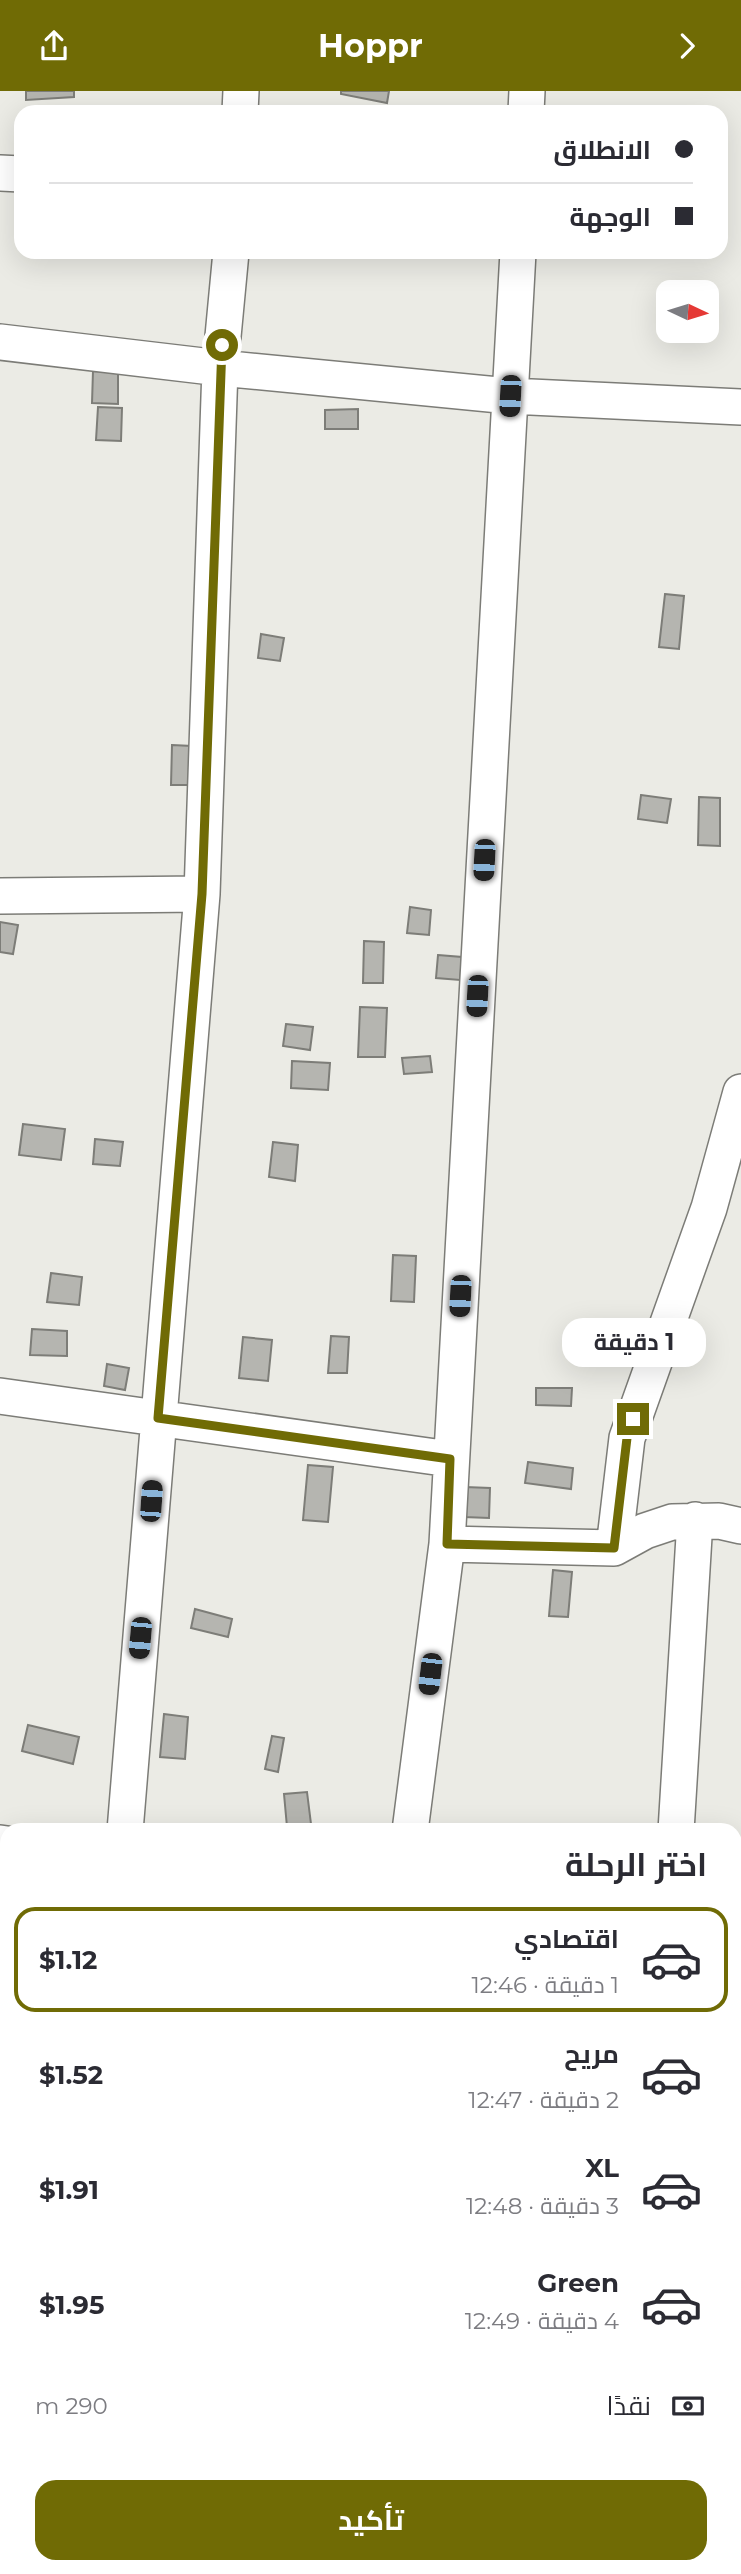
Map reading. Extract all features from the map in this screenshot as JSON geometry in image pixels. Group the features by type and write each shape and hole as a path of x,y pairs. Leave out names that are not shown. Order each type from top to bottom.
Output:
{"street":[{"path":"126,1823 202,894 220,368 229,259"},
{"path":"411,1823 447,1544 518,259"},
{"path":"0,342 220,368 510,396 741,407"},
{"path":"0,896 202,894"},
{"path":"614,1548 627,1438 709,1207 741,1092"},
{"path":"0,1396 450,1459"},
{"path":"447,1544 614,1548 672,1522 695,1520 741,1526"},
{"path":"676,1823 695,1520"}],"building":[{"path":"26,91 74,91 74,97 26,100"},
{"path":"341,91 389,91 387,103 341,94"},
{"path":"93,371 118,372 118,404 92,403"},
{"path":"98,407 122,408 121,441 96,440"},
{"path":"358,409 358,429 325,429 325,410"},
{"path":"665,594 684,596 679,649 659,647"},
{"path":"261,634 284,638 280,661 258,658"},
{"path":"172,745 192,746 191,785 171,785"},
{"path":"641,795 671,799 667,823 638,819"},
{"path":"699,797 720,798 720,846 698,845"},
{"path":"410,907 431,910 429,935 407,933"},
{"path":"0,922 18,925 13,954 0,952"},
{"path":"364,941 384,942 383,983 363,983"},
{"path":"438,955 462,957 460,980 436,978"},
{"path":"360,1007 387,1008 385,1057 358,1057"},
{"path":"286,1024 313,1027 310,1050 283,1046"},
{"path":"430,1056 432,1072 404,1074 402,1058"},
{"path":"292,1061 330,1063 328,1090 291,1088"},
{"path":"23,1124 65,1129 61,1160 19,1155"},
{"path":"95,1139 123,1142 120,1166 93,1164"},
{"path":"273,1142 298,1145 295,1181 269,1177"},
{"path":"393,1255 416,1256 414,1302 391,1301"},
{"path":"51,1273 82,1277 79,1305 47,1302"},
{"path":"32,1329 67,1331 67,1356 30,1355"},
{"path":"331,1336 349,1337 347,1373 328,1373"},
{"path":"243,1337 272,1340 268,1381 239,1378"},
{"path":"107,1364 129,1368 125,1390 104,1386"},
{"path":"536,1388 572,1388 571,1406 536,1405"},
{"path":"528,1462 573,1468 571,1489 525,1483"},
{"path":"308,1465 333,1467 328,1522 303,1520"},
{"path":"465,1487 490,1488 489,1518 464,1517"},
{"path":"553,1570 572,1572 568,1617 549,1616"},
{"path":"195,1609 232,1619 228,1637 191,1628"},
{"path":"164,1714 188,1717 185,1759 160,1757"},
{"path":"28,1725 79,1737 73,1764 22,1751"},
{"path":"272,1736 284,1738 278,1772 265,1769"},
{"path":"307,1792 311,1823 287,1823 284,1794"}],"route":[{"path":"222,345 202,894 158,1418 450,1459 447,1544 614,1548 627,1438 633,1419"}]}
